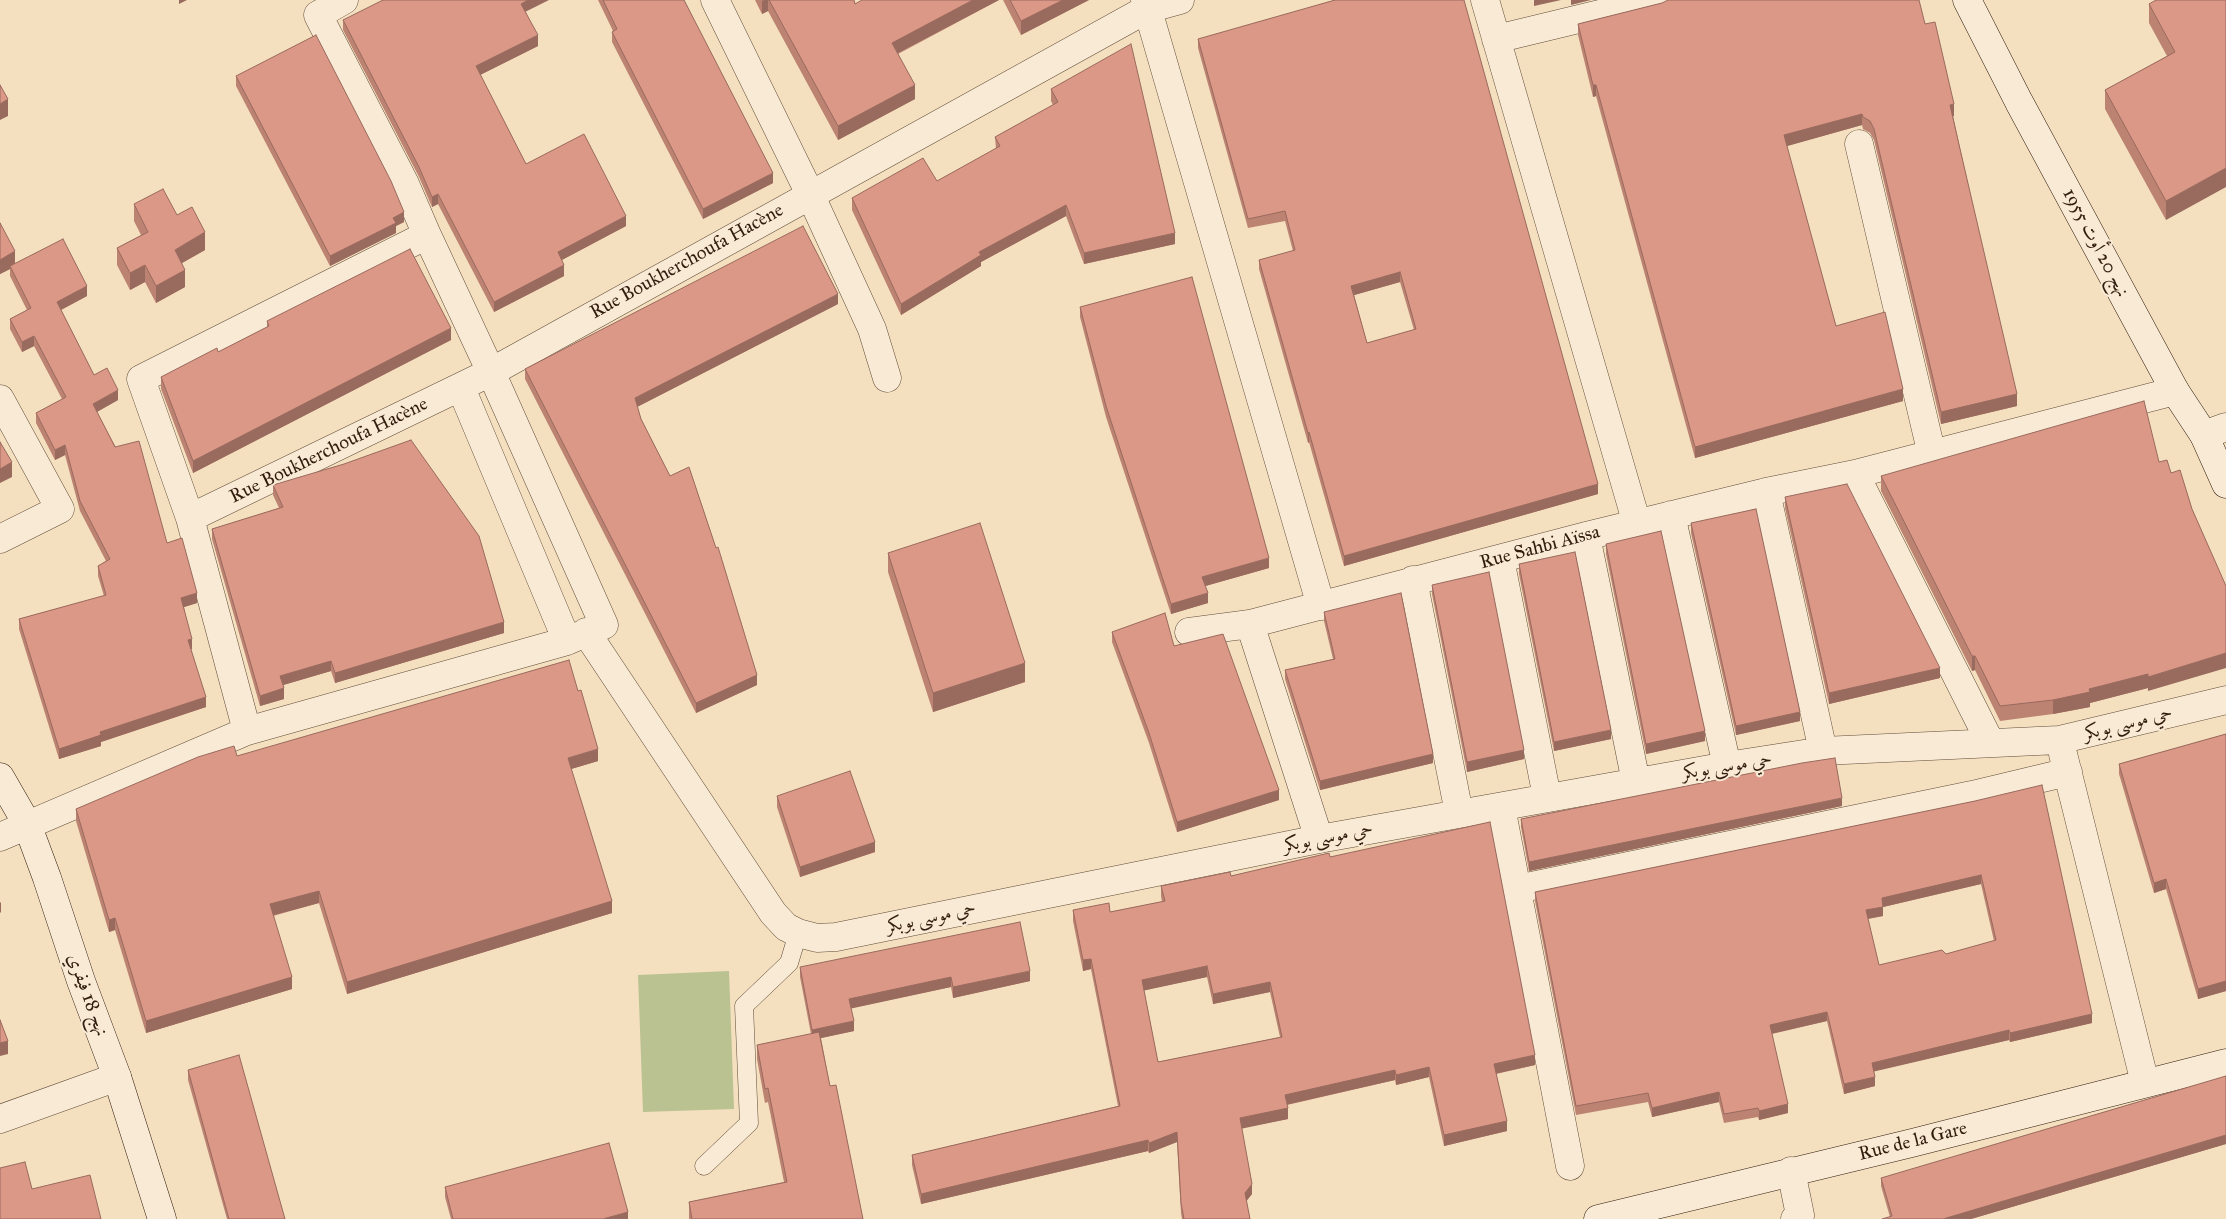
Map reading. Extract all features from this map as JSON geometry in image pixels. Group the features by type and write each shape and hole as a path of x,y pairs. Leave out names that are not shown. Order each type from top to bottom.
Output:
{"street":[{"path":"344,0 318,14 405,184 426,235 491,372 586,632"},
{"path":"715,0 810,194 872,329 887,378"},
{"name":"Rue Boukherchoufa Hacène","path":"190,518 491,372 1146,4 1180,0"},
{"path":"1485,0 1637,524"},
{"path":"1496,39 1658,0"},
{"name":"نهج 20 أوت 1955","path":"1967,0 2024,111 2175,391 2215,431 2226,484"},
{"path":"1146,4 1321,606"},
{"path":"1859,144 1932,454"},
{"path":"247,731 190,518 141,378 426,235"},
{"path":"461,388 586,632"},
{"name":"Rue Sahbi Aïssa","path":"1189,632 1250,624 1671,514 1855,474 2175,391"},
{"path":"0,399 60,509 0,539"},
{"path":"1855,474 1990,742"},
{"path":"1766,492 1823,751"},
{"path":"1671,514 1727,766"},
{"path":"1586,536 1636,782"},
{"path":"1500,559 1547,797"},
{"path":"1413,580 1459,813"},
{"path":"1250,624 1319,839"},
{"path":"0,838 27,824 247,731 586,632"},
{"name":"حي موسى بوبكر","path":"586,632 773,913 786,927 798,933 817,938 836,937 1319,839 1727,766 1823,751 2059,740 2226,700"},
{"path":"2059,740 2145,1083"},
{"path":"1517,889 1962,797 2068,772"},
{"name":"نهج 18 فيفري","path":"0,777 27,824 117,1077 162,1219"},
{"path":"1501,807 1570,1166"},
{"name":"Rue de la Gare","path":"1598,1219 1930,1139 2226,1063"},
{"path":"0,1119 117,1077"},
{"path":"1791,1171 1800,1215 1795,1219"}],"lane":[{"path":"704,1166 749,1122 744,1006 789,963 798,933"}],"green space":[{"path":"729,971 734,1109 643,1112 638,975"}],"building":[{"path":"383,0 528,0 521,4 538,35 476,66 526,164 584,134 626,216 558,252 564,265 494,302 438,194 432,197 419,167 343,20"},
{"path":"603,0 684,0 773,173 703,209 612,32 617,29"},
{"path":"769,0 854,0 855,4 862,0 973,0 892,43 915,85 838,126"},
{"path":"1010,0 1063,0 1021,21"},
{"path":"1335,0 1464,0 1598,484 1344,556 1259,260 1295,250 1285,211 1248,219 1198,39","holes":["1400,272 1416,329 1367,343 1351,286"]},
{"path":"1668,0 1919,0 1925,24 1935,22 1954,104 1950,105 2017,394 1941,412 1874,129 1870,121 1863,117 1862,114 1784,135 1836,326 1885,312 1903,389 1695,447 1596,85 1593,85 1578,24"},
{"path":"2156,0 2226,0 2226,168 2166,201 2105,90 2175,52 2149,4"},
{"path":"316,35 391,181 404,212 393,218 396,223 330,256 236,76"},
{"path":"1131,44 1175,233 1084,253 1066,205 979,252 981,255 901,304 852,198 923,158 937,181 1000,146 995,137 1058,102 1051,89"},
{"path":"0,85 8,99 0,104"},
{"path":"163,189 177,215 192,207 205,232 175,250 185,270 156,286 145,265 130,273 117,248 148,232 134,204"},
{"path":"0,223 15,251 0,260"},
{"path":"803,226 838,294 635,398 641,419 670,476 689,467 716,548 718,547 757,675 696,703 525,369"},
{"path":"63,239 87,286 57,302 94,375 107,368 118,390 93,404 115,447 139,441 167,543 182,538 197,593 181,598 192,639 188,640 206,697 100,732 101,735 59,749 19,619 106,595 98,566 110,559 80,501 65,445 55,450 36,413 66,397 34,336 22,342 10,319 31,308 10,266"},
{"path":"410,249 451,328 193,461 161,377 217,348 218,352 269,326 267,321"},
{"path":"1192,277 1269,558 1202,577 1208,593 1171,604 1106,406 1080,307"},
{"path":"2144,401 2159,462 2167,460 2171,473 2180,470 2192,509 2226,586 2226,653 2148,677 2148,674 2089,689 2090,692 2053,700 2000,706 1975,656 1972,656 1881,476"},
{"path":"411,440 479,536 504,622 335,673 331,661 280,676 284,688 260,696 212,529 283,507 273,485 344,464"},
{"path":"0,442 12,462 0,469"},
{"path":"1847,484 1940,668 1829,693 1785,497"},
{"path":"1756,509 1800,712 1736,726 1691,523"},
{"path":"980,523 1025,663 933,693 888,553"},
{"path":"1661,531 1705,731 1646,744 1606,544"},
{"path":"1575,552 1611,730 1554,742 1519,564"},
{"path":"1489,572 1524,750 1467,762 1432,585"},
{"path":"1401,593 1433,754 1320,781 1285,670 1335,659 1324,612"},
{"path":"1165,613 1174,646 1223,634 1279,790 1177,822 1149,733 1112,632"},
{"path":"569,660 578,691 581,690 598,749 568,758 612,901 347,982 319,891 270,904 292,977 146,1021 115,918 109,920 76,809 198,757 234,746 237,756"},
{"path":"2226,734 2226,981 2198,989 2166,879 2154,883 2119,764"},
{"path":"1835,758 1842,798 1529,862 1521,819"},
{"path":"850,771 875,842 800,867 777,796"},
{"path":"2042,785 2092,1014 2010,1033 2009,1030 1872,1063 1875,1077 1844,1084 1827,1012 1770,1025 1788,1104 1759,1111 1758,1108 1724,1114 1719,1092 1652,1108 1648,1093 1576,1106 1535,892 1975,801","holes":["1981,875 1996,940 1946,954 1942,950 1879,965 1866,910 1883,907 1882,898"]},
{"path":"1490,822 1535,1055 1494,1064 1507,1121 1444,1135 1429,1067 1396,1075 1395,1070 1285,1095 1288,1108 1240,1118 1252,1184 1245,1193 1250,1219 1184,1219 1181,1203 1177,1132 1149,1143 1148,1140 921,1194 912,1155 1120,1106 1091,959 1083,960 1073,910 1109,903 1110,912 1165,901 1161,886 1230,872 1231,876 1329,853 1330,857","holes":["1207,966 1213,994 1270,982 1282,1037 1158,1062 1142,980"]},
{"path":"1020,922 1030,971 953,987 951,977 849,999 854,1021 812,1030 800,967"},
{"path":"0,1020 8,1041 0,1043"},
{"path":"819,1032 830,1086 836,1085 863,1219 692,1219 689,1202 787,1182 768,1088 765,1089 757,1045"},
{"path":"239,1055 285,1219 229,1219 188,1070"},
{"path":"2226,1076 2226,1135 1943,1219 1882,1219 1892,1216 1881,1178"},
{"path":"609,1143 628,1212 603,1219 453,1219 445,1187"},
{"path":"25,1162 32,1189 90,1175 101,1219 0,1219 0,1168"}]}
